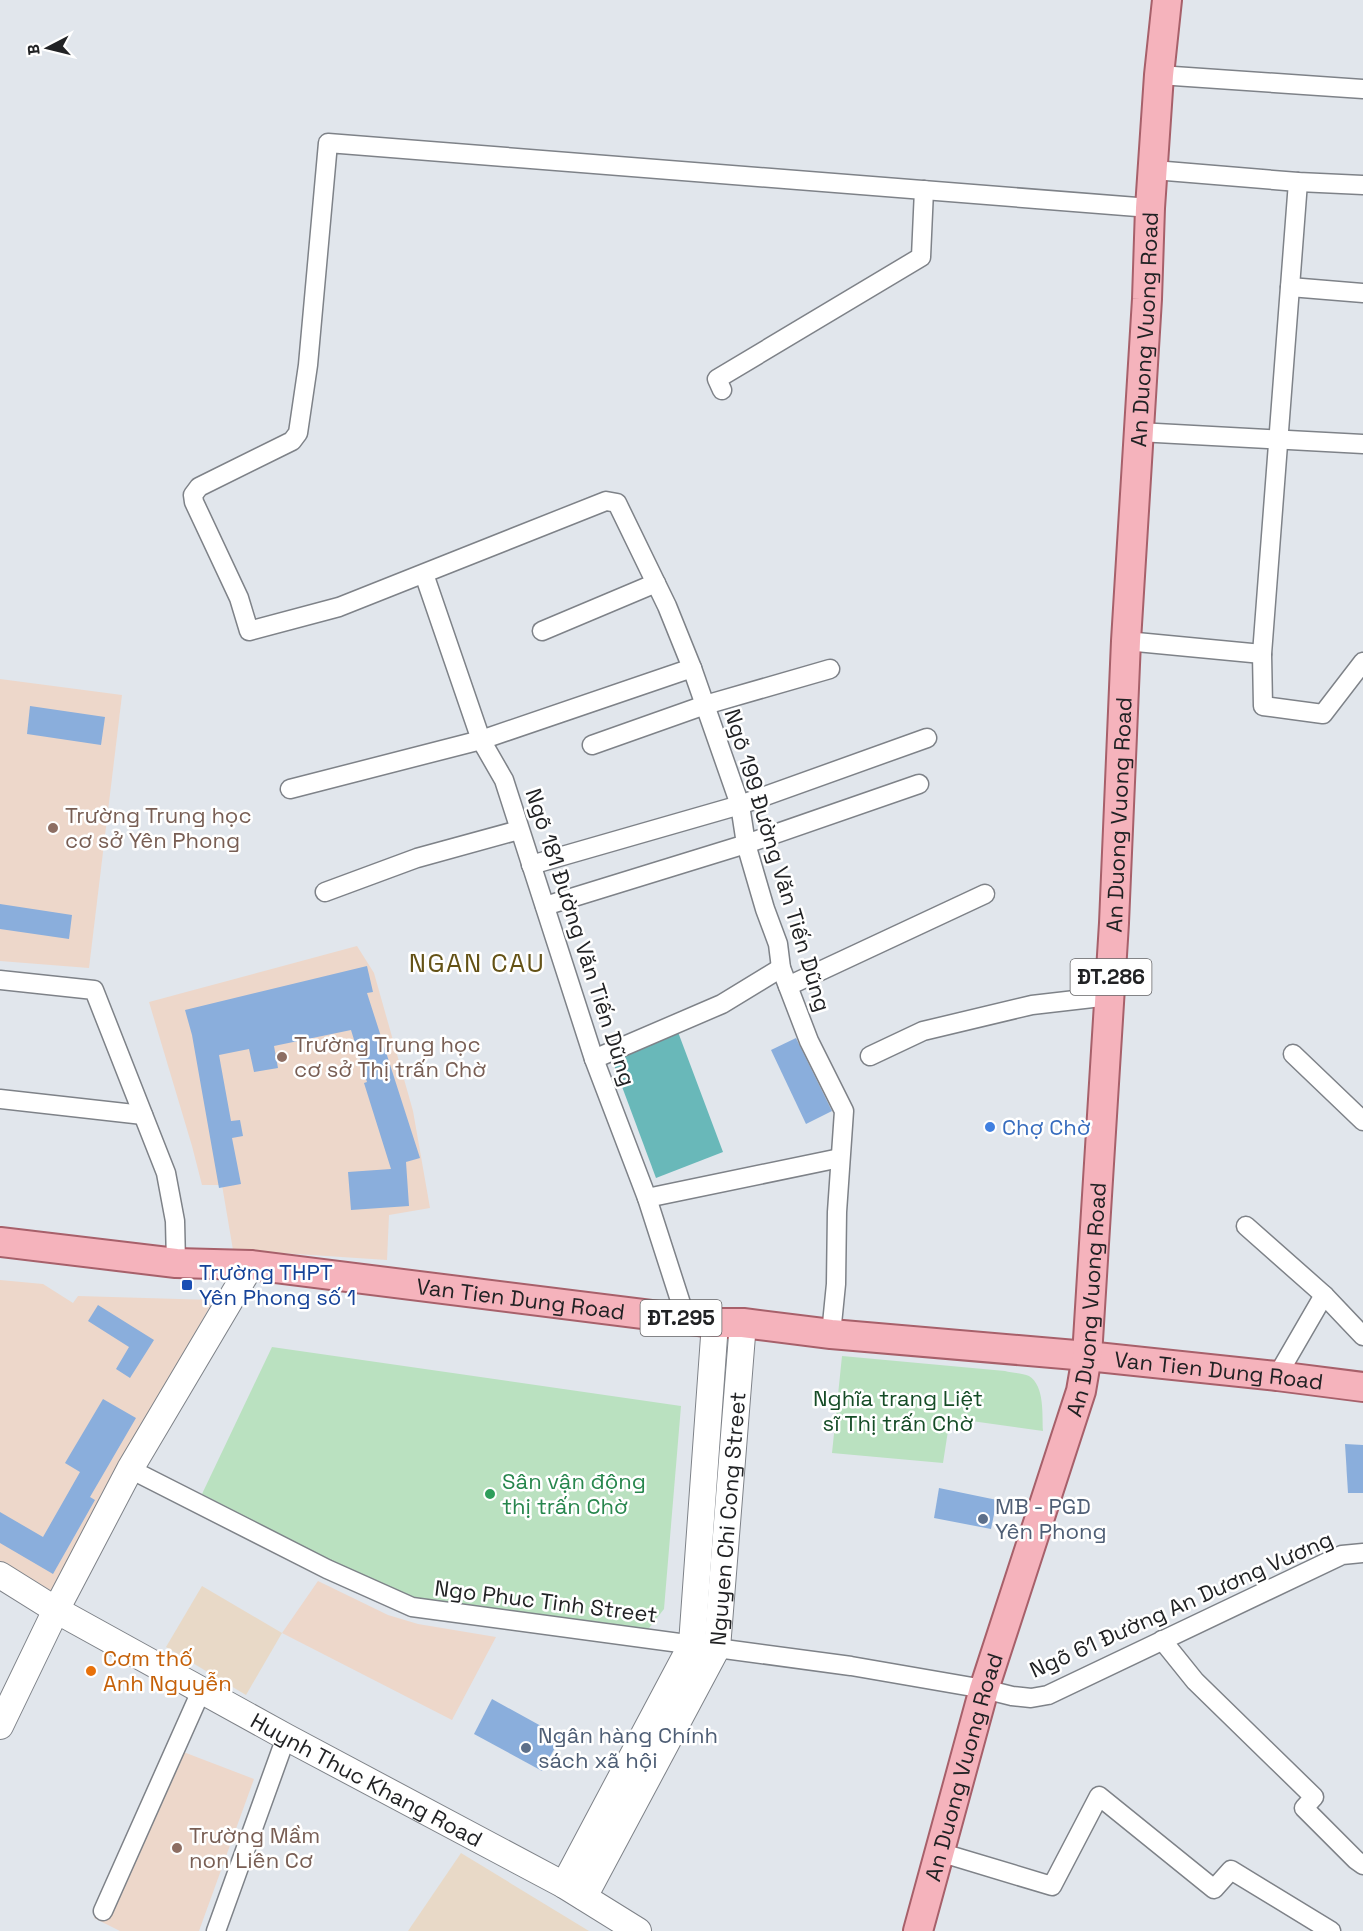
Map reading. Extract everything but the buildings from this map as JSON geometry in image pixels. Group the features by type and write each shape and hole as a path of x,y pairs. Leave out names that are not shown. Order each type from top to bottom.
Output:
{"main road":[{"name":"An Duong Vuong Road","path":"918,1931 984,1689 1081,1391 1087,1356 1110,996 1126,641 1147,299 1150,208 1159,75 1167,0"},
{"name":"Van Tien Dung Road","path":"0,1242 176,1263 251,1265 715,1323 743,1323 831,1334 1087,1356 1363,1387"},
{"path":"0,1726 56,1610 129,1469 251,1265"},
{"name":"Nguyen Chi Cong Street","path":"574,1891 692,1644 715,1323"},
{"name":"Nguyen Chi Cong Street","path":"574,1891 717,1648 743,1323"},
{"name":"Huynh Thuc Khang Road","path":"0,1575 56,1610 286,1737 574,1891 638,1931"}],"street":[{"path":"1159,75 1363,89"},
{"path":"424,574 339,607 249,631 239,598 192,498 198,487 292,441 298,433 308,365 328,143 1150,208"},
{"path":"1154,170 1363,185"},
{"path":"1298,182 1263,654 1263,706 1323,714 1363,662"},
{"path":"722,390 717,379 921,257 924,190"},
{"path":"1290,287 1363,293"},
{"path":"1138,432 1363,444"},
{"name":"Ngõ 199 Đường Văn Tiến Dũng","path":"424,574 606,501 617,503 656,583 692,668 740,805 746,844 778,944 781,968 809,1041 844,1111 840,1158 836,1284 831,1334"},
{"name":"Ngõ 181 Đường Văn Tiến Dũng","path":"424,574 481,740 504,780 594,1059 647,1198 686,1319"},
{"path":"542,631 656,583"},
{"path":"1126,641 1263,654"},
{"path":"290,789 481,740 692,668"},
{"path":"592,745 705,705 830,669"},
{"path":"531,865 740,805 927,738"},
{"path":"545,906 746,844 919,784"},
{"path":"325,892 417,858 519,830"},
{"path":"788,986 984,894"},
{"path":"594,1059 722,1004 781,968"},
{"path":"0,980 94,990 166,1173 175,1221 176,1263"},
{"path":"870,1056 923,1031 1032,1005 1110,996"},
{"path":"1293,1054 1363,1121"},
{"path":"0,1099 143,1115"},
{"path":"647,1198 840,1158"},
{"path":"1246,1226 1324,1295 1363,1336"},
{"path":"1277,1376 1324,1295"},
{"name":"Ngo Phuc Tinh Street","path":"129,1469 327,1569 412,1607 851,1666 984,1689"},
{"name":"Ngõ 61 Đường An Dương Vương","path":"984,1689 1031,1698 1048,1695 1342,1555 1363,1553"},
{"path":"1162,1640 1195,1681 1314,1797 1304,1808 1363,1865"},
{"path":"103,1911 202,1689"},
{"path":"216,1931 286,1737"},
{"path":"939,1852 1052,1886 1099,1796 1214,1889 1231,1870 1331,1931"}],"shaded area":[{"name":"Trường Trung học cơ sở Yên Phong","path":"0,679 122,695 89,968 0,961"},
{"name":"Trường Trung học cơ sở Thị trấn Chờ","path":"357,946 374,973 413,1111 430,1208 389,1215 387,1260 233,1250 222,1185 202,1185 149,1002"},
{"path":"0,1280 43,1284 73,1303 78,1296 213,1300 57,1594 0,1561"},
{"path":"318,1581 388,1615 418,1624 496,1637 452,1720 282,1633"},
{"path":"202,1586 282,1633 246,1695 166,1647"},
{"name":"Trường Mầm non Liên Cơ","path":"173,1748 254,1779 199,1931 120,1931 94,1918"},
{"path":"461,1853 589,1931 408,1931"}],"green space":[{"path":"272,1347 681,1406 664,1609 646,1632 411,1600 348,1571 202,1494"},
{"name":"Nghĩa trang Liệt sĩ Thị trấn Chờ","path":"842,1356 1027,1375 1034,1381 1040,1394 1043,1431 950,1418 943,1463 832,1453"}],"water":[{"path":"678,1032 723,1152 656,1178 611,1057"}],"place":[{"name":"Trường Trung học cơ sở Yên Phong","path":"53,828"},
{"name":"Trường Trung học cơ sở Thị trấn Chờ","path":"282,1057"},
{"name":"Chợ Chờ","path":"990,1127"},
{"name":"Trường THPT Yên Phong số 1","path":"187,1285"},
{"name":"Sân vận động thị trấn Chờ","path":"490,1494"},
{"name":"MB - PGD Yên Phong","path":"983,1519"},
{"name":"Cơm thố Anh Nguyễn","path":"91,1671"},
{"name":"Ngân hàng Chính sách xã hội","path":"526,1748"},
{"name":"Trường Mầm non Liên Cơ","path":"177,1848"}],"district":[{"name":"NGAN CAU","path":"477,963"}]}
